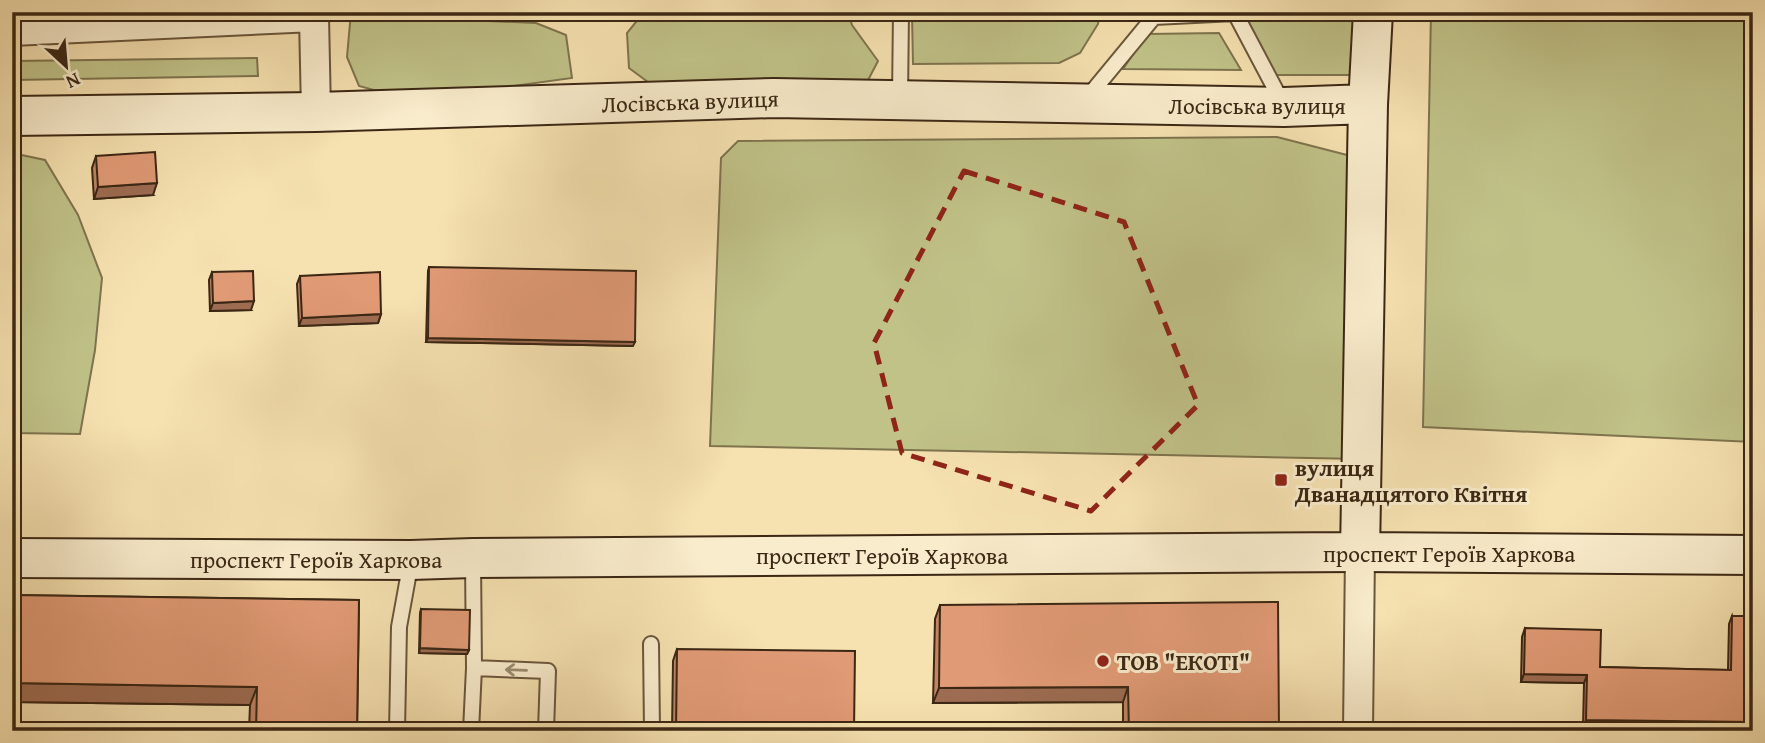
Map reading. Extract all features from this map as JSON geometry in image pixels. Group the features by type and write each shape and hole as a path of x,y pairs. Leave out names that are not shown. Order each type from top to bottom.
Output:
{"street":[{"path":"1358,731 1368,104 1373,12"},
{"path":"12,31 314,15 316,112"},
{"name":"Лосівська вулиця","path":"12,116 316,112 774,97 1284,107 1368,104"},
{"name":"проспект Героїв Харкова","path":"12,558 411,560 1360,552 1753,555"}],"lane":[{"path":"900,100 901,12"},
{"path":"1083,104 1152,14 1235,13 1284,107"},
{"path":"471,731 474,668 473,558"},
{"path":"397,731 399,627 411,560"},
{"path":"651,644 652,731"},
{"path":"474,668 548,671 545,731"}],"highlighted area":[{"path":"964,171 1124,222 1198,405 1091,511 902,453 874,343"}],"green space":[{"path":"351,12 458,12 465,20 536,23 566,35 572,78 410,100 359,86 347,57"},
{"path":"644,12 848,12 852,25 878,61 866,84 652,85 629,68 627,33"},
{"path":"917,12 1085,12 1099,17 1098,24 1080,53 1059,63 913,64 912,15"},
{"path":"1240,12 1356,12 1352,75 1275,75"},
{"path":"1431,12 1753,12 1753,442 1423,427"},
{"path":"1219,33 1241,70 1123,69 1147,34"},
{"path":"257,58 258,76 12,80 12,61"},
{"path":"1277,137 1367,162 1361,459 710,446 721,158 738,141"},
{"path":"12,153 45,160 78,215 102,278 95,350 80,434 12,433"}],"building":[{"path":"155,152 157,183 98,187 96,156"},
{"path":"429,267 636,271 635,342 428,338"},
{"path":"253,271 254,301 213,303 212,272"},
{"path":"380,272 381,314 302,318 300,276"},
{"path":"12,595 359,600 357,731 256,731 257,687 12,683"},
{"name":"ТОВ \"ЕКОТI\"","path":"1278,602 1279,731 1129,731 1128,687 939,688 940,605"},
{"path":"421,609 470,610 469,650 420,648"},
{"path":"1732,616 1753,616 1753,722 1586,720 1587,675 1524,674 1525,628 1601,630 1600,667 1731,670"},
{"path":"677,649 855,651 854,731 676,731"}],"place":[{"name":"вулиця Дванадцятого Квітня","path":"1281,480"},
{"name":"ТОВ \"ЕКОТI\"","path":"1103,661"}]}
